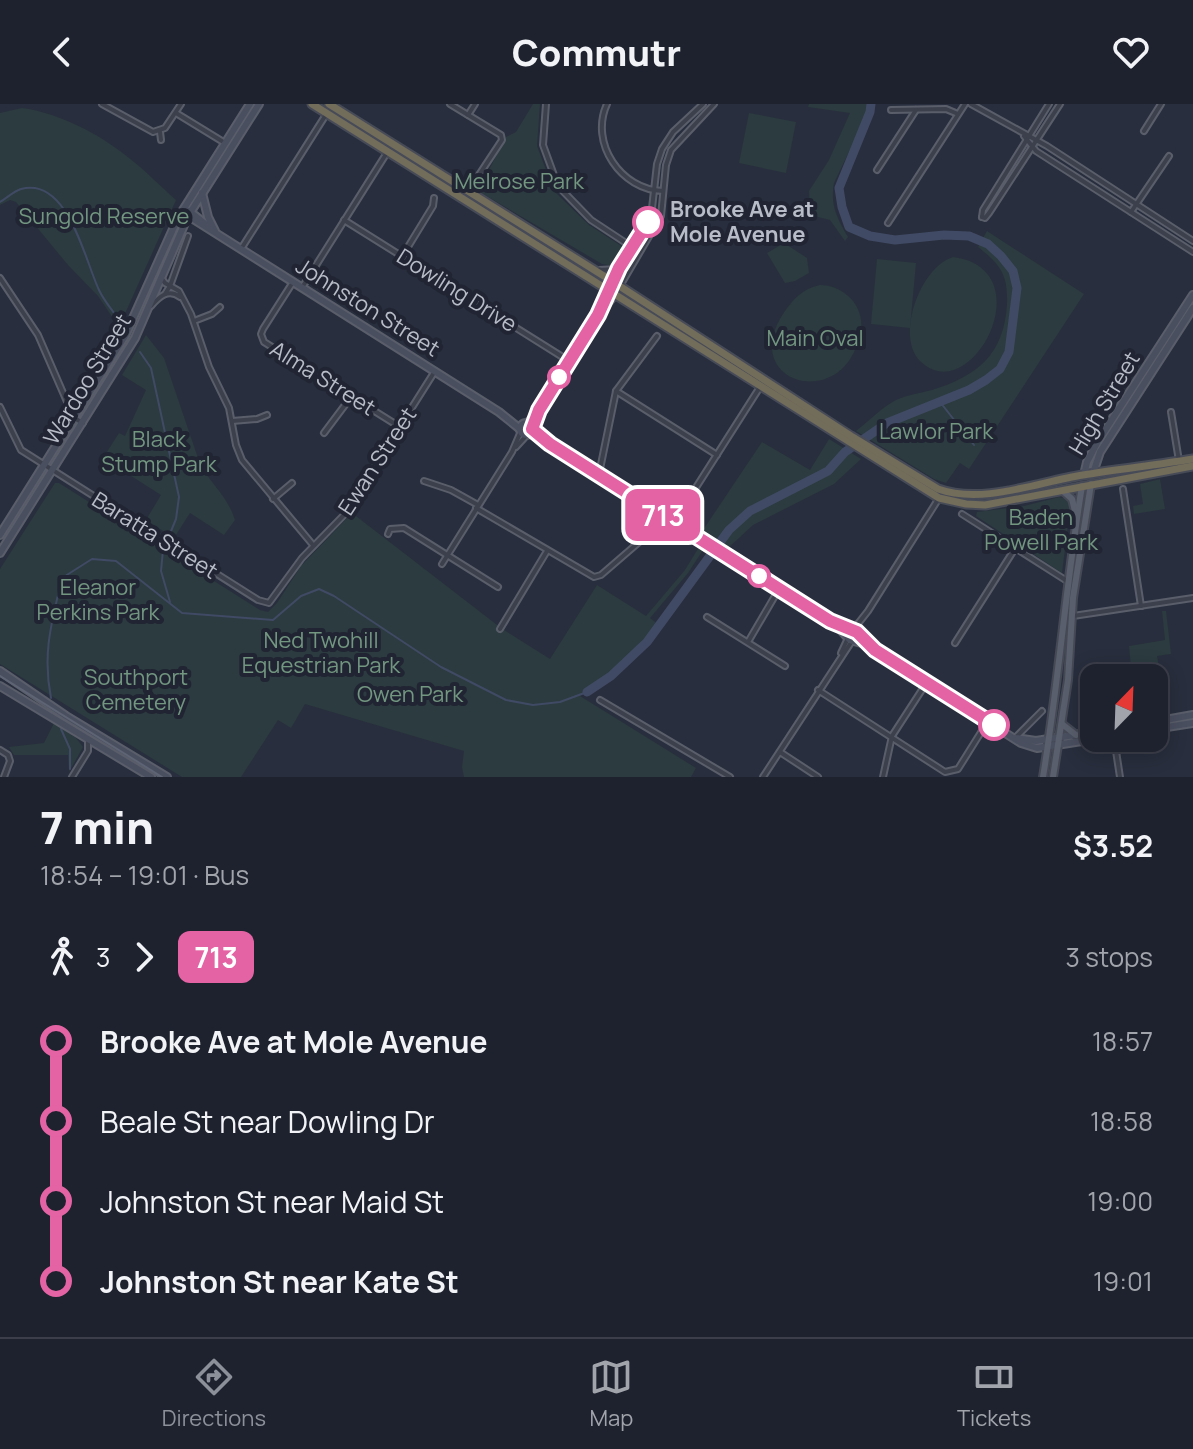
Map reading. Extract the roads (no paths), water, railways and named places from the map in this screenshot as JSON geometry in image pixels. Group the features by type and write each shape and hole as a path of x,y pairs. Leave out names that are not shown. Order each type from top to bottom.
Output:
{"highway":[{"path":"312,104 760,387 847,438"},
{"path":"329,104 617,284 939,498 981,505 1193,466"},
{"path":"612,294 617,284"},
{"path":"867,451 938,489 975,494 1193,459"},
{"name":"High Street","path":"1086,485 1088,474"}],"main road":[{"name":"High Street","path":"1043,777 1059,675 1076,518 1086,485"},
{"name":"High Street","path":"1053,777 1068,680 1071,616 1086,485"},
{"path":"1062,490 1073,500 1076,518"},
{"path":"1062,724 1076,735"}],"street":[{"path":"102,104 153,132 160,132"},
{"path":"161,140 160,132 181,104"},
{"name":"Wardoo Street","path":"0,535 130,328 182,210 248,104"},
{"name":"Wardoo Street","path":"0,553 135,338 181,229 259,104"},
{"path":"450,104 498,131 502,140 468,192"},
{"path":"468,115 475,104"},
{"path":"546,104 543,145 558,186 591,220 632,247"},
{"path":"607,104 600,131 607,154 627,176 654,191 663,191"},
{"path":"617,284 619,268 650,219 657,164 664,144 675,129 703,104"},
{"path":"617,284 660,218 666,162 672,147 714,104"},
{"path":"888,223 965,104"},
{"path":"971,104 1047,146 1193,241"},
{"path":"979,104 989,113"},
{"path":"1049,104 1026,137 983,210 982,217 987,216 1060,104"},
{"path":"1144,131 1161,104"},
{"path":"891,110 949,110 958,114"},
{"path":"877,170 916,110"},
{"path":"176,113 232,148"},
{"path":"241,249 327,113"},
{"path":"1026,137 1042,155 1193,252"},
{"path":"1042,155 1047,146"},
{"path":"303,286 388,151"},
{"path":"1131,212 1169,156"},
{"path":"202,193 209,222 217,234"},
{"path":"403,255 433,206 434,198"},
{"path":"182,210 189,214"},
{"name":"Johnston Street","path":"189,214 217,234"},
{"name":"Johnston Street","path":"189,214 1015,738"},
{"name":"Dowling Drive","path":"344,220 569,361"},
{"path":"181,229 193,224 205,228"},
{"path":"150,307 170,286 188,236"},
{"path":"591,268 612,271 619,268"},
{"path":"0,278 38,335 74,418 83,423"},
{"path":"162,278 178,291 194,321 232,421 242,460 313,545"},
{"name":"Alma Street","path":"293,281 263,329 264,342 400,427"},
{"path":"165,294 176,294 184,301"},
{"path":"442,564 612,294"},
{"name":"High Street","path":"1088,474 1095,446 1193,295"},
{"path":"194,321 220,307"},
{"name":"High Street","path":"1088,474 1193,308"},
{"path":"598,475 616,391 657,336"},
{"name":"Ewan Street","path":"313,545 344,515 435,371"},
{"path":"424,481 451,490 594,577 601,575 671,520 760,387"},
{"path":"616,391 717,455"},
{"path":"324,433 352,396"},
{"name":"Baratta Street","path":"0,407 18,447 265,603 275,598 313,545"},
{"path":"1171,412 1179,461"},
{"path":"232,421 267,415"},
{"path":"1103,448 1101,461 1107,472"},
{"path":"273,499 292,483"},
{"path":"1123,489 1141,606"},
{"path":"763,777 939,498"},
{"path":"962,514 1067,581"},
{"path":"388,534 390,529 404,528 498,587"},
{"path":"955,643 1015,549"},
{"path":"500,629 547,551"},
{"path":"748,642 779,589"},
{"path":"1071,616 1193,598"},
{"path":"707,617 785,666"},
{"path":"0,671 66,716 167,777"},
{"path":"883,777 892,736 927,682"},
{"path":"0,686 148,776"},
{"path":"818,690 945,772 958,769 988,721"},
{"path":"600,700 730,777"},
{"path":"1015,738 1042,711"},
{"path":"1168,719 1193,715"},
{"path":"1168,727 1193,723"},
{"path":"1059,741 1080,734"},
{"path":"72,777 88,751 86,738"},
{"path":"1015,738 1048,743 1080,740"},
{"path":"88,751 102,747"},
{"path":"0,750 8,755 10,761 4,777"},
{"path":"779,752 818,777"},
{"path":"1116,752 1120,777"}],"waterway":[{"path":"587,692 611,676 647,642 729,530 750,511 828,471 845,452 887,423 986,380 1000,369 1009,352 1017,288 1013,271 988,244 969,236 895,240 870,236 849,227 839,188 871,104"},
{"path":"0,202 21,189 37,188 51,195 72,224 99,290 120,321"},
{"path":"140,352 151,368 179,497 176,519 169,536"},
{"path":"940,402 974,445"},
{"path":"163,550 161,571 170,602"},
{"path":"51,698 48,652 62,578 92,559 116,561 182,613 273,620 301,596 319,589 441,667 506,700 533,705 560,702 587,692"},
{"path":"61,729 70,749 70,769"}],"tram line":[{"path":"0,676 162,777"}],"place":[{"name":"Brooke Ave at Mole Avenue","path":"648,222"}],"park label":[{"name":"Melrose Park","path":"519,181"},
{"name":"Sungold Reserve","path":"104,216"},
{"name":"Main Oval","path":"815,338"},
{"name":"Lawlor Park","path":"936,431"},
{"name":"Black Stump Park","path":"159,452"},
{"name":"Baden Powell Park","path":"1041,530"},
{"name":"Eleanor Perkins Park","path":"98,600"},
{"name":"Ned Twohill Equestrian Park","path":"321,652"},
{"name":"Southport Cemetery","path":"136,690"},
{"name":"Owen Park","path":"410,694"}]}
